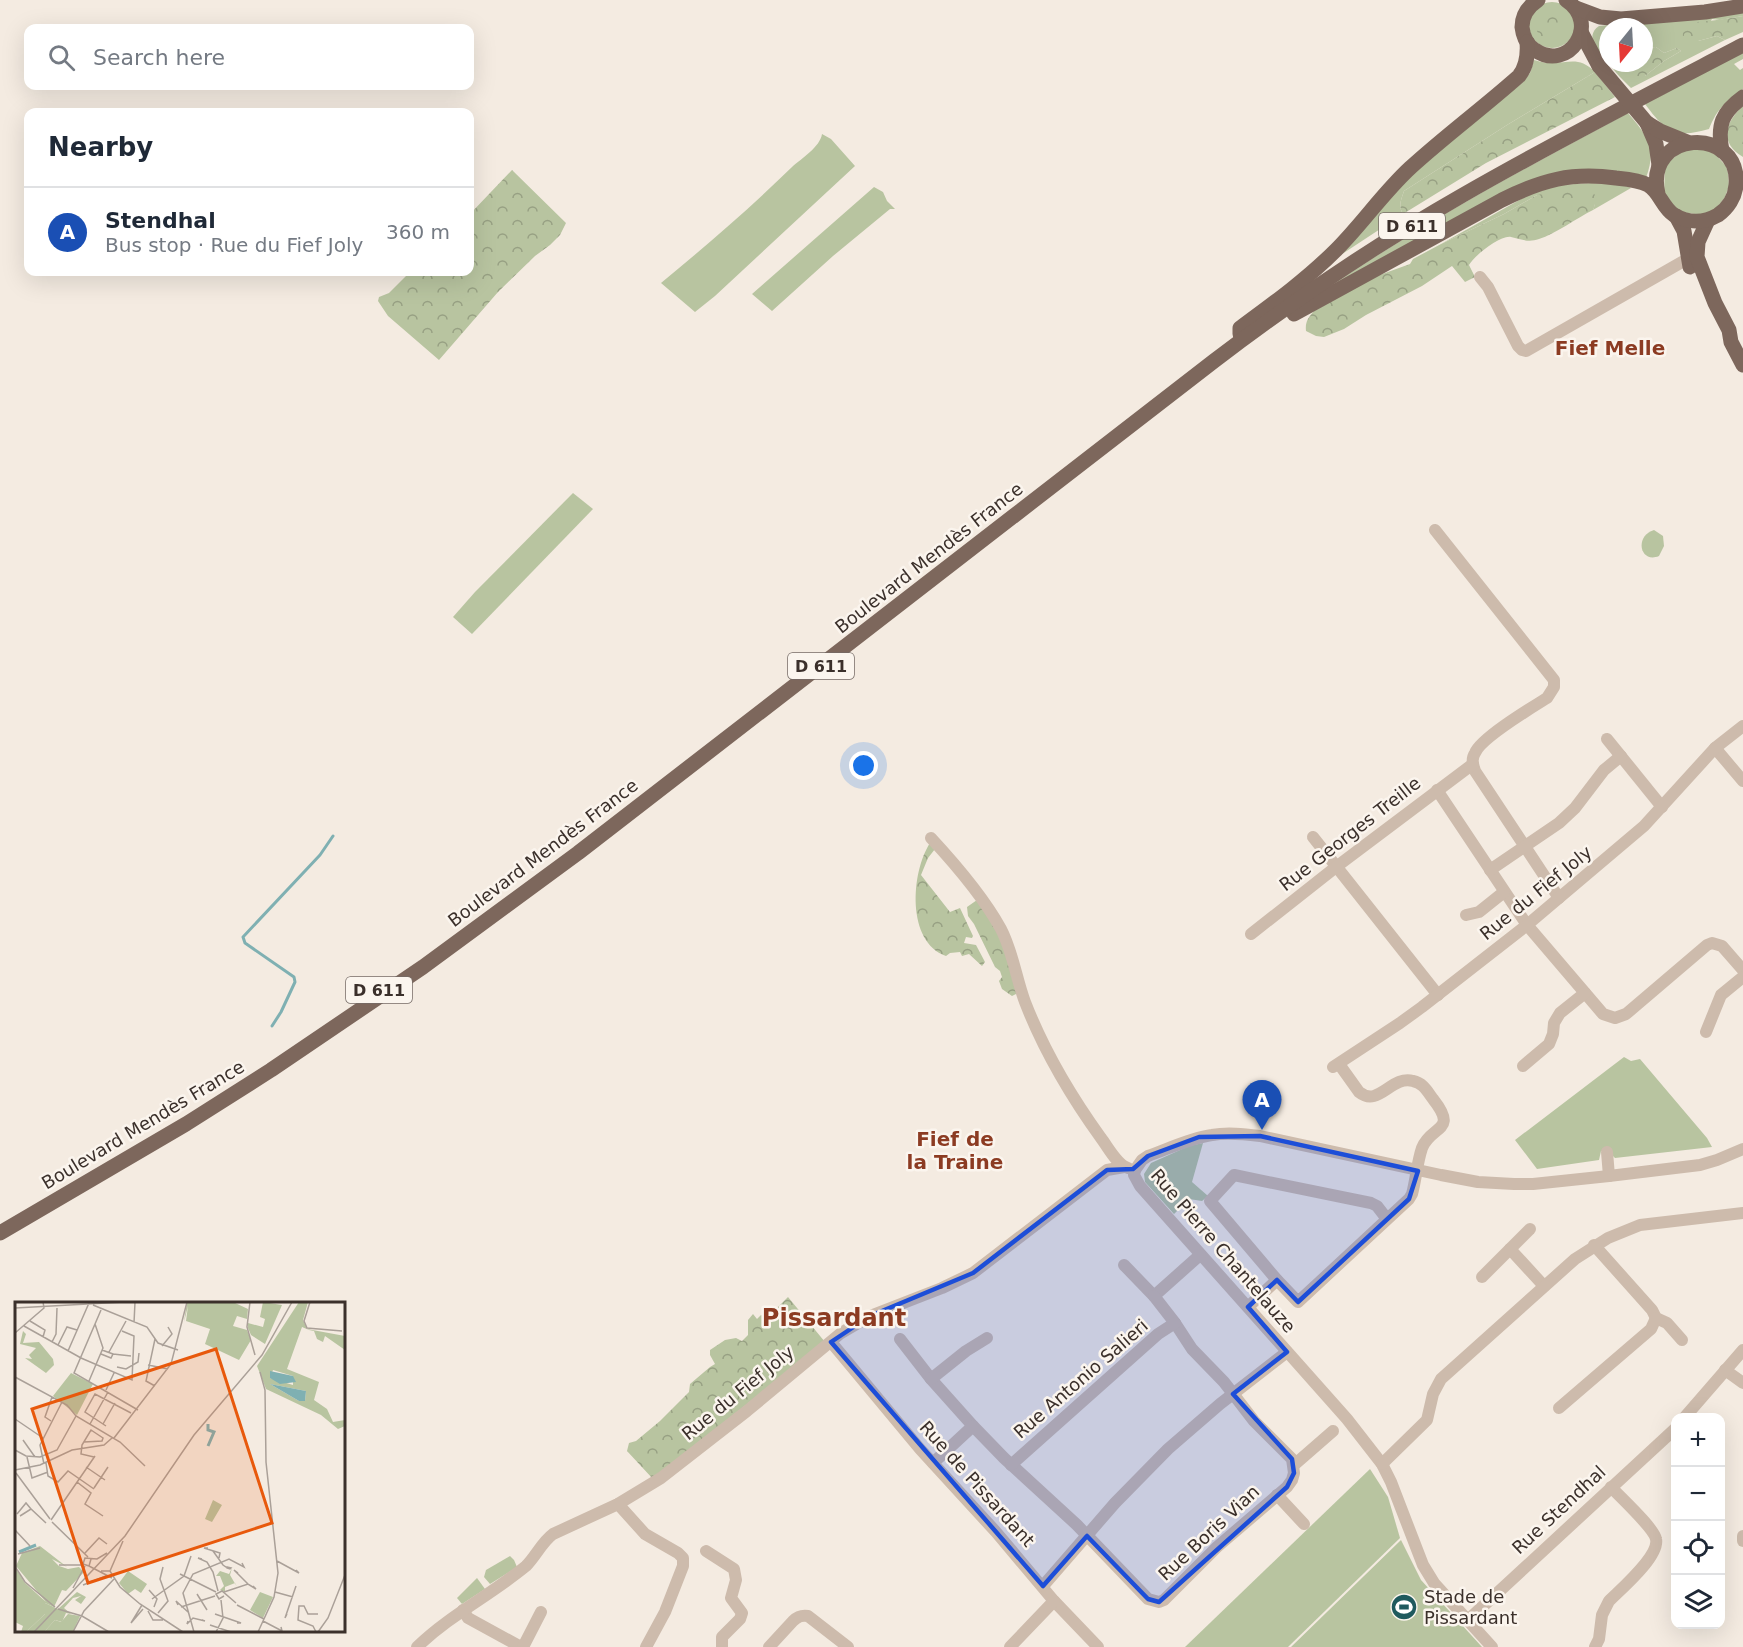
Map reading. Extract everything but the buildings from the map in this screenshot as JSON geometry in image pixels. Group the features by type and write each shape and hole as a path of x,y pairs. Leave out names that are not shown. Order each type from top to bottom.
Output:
{"main road":[{"path":"1240,334 1240,328 1294,288 1323,262 1409,169 1519,76 1526,64 1527,56 1527,42 1522,27 1526,6 1538,0"},
{"path":"1527,42 1537,52 1558,56 1576,45 1581,33 1581,20 1571,4"},
{"path":"1571,4 1600,17 1621,19 1705,12 1743,6"},
{"path":"1581,33 1599,66"},
{"name":"D 611","path":"1619,106 1743,38"},
{"name":"D 611","path":"1619,106 1743,45"},
{"path":"1565,53 1582,57 1599,66"},
{"path":"1604,72 1647,123 1656,144 1659,165 1656,179 1658,194 1665,207 1676,216 1691,221 1708,220 1723,211 1738,192 1732,159 1720,135 1723,117 1728,109 1743,97"},
{"name":"Boulevard Mendès France","path":"0,1224 131,1149 268,1065 419,962 620,812 1240,334 1300,291 1392,230 1548,140 1619,106"},
{"name":"Boulevard Mendès France","path":"0,1233 186,1125 423,967 587,846 1214,361 1300,299 1395,236 1619,106"},
{"path":"1647,123 1678,139 1687,142 1704,142 1732,159"},
{"path":"1659,165 1669,151 1687,142"},
{"path":"1214,361 1230,357 1264,332 1304,308 1502,200 1535,185 1572,177 1602,176 1646,184 1658,194"},
{"path":"1676,216 1684,231 1688,261 1694,278 1716,325 1731,342 1743,365"},
{"path":"1708,220 1698,242 1697,257 1715,303 1729,330 1731,342"}],"street":[{"path":"1480,277 1488,287 1518,346 1526,351 1682,262 1688,261"},
{"path":"1435,530 1554,680 1554,687 1546,698 1480,745 1473,758 1473,764 1475,771 1559,898"},
{"name":"Rue du Fief Joly","path":"1418,1171 1424,1145 1442,1127 1444,1116 1441,1108 1422,1085 1409,1080 1395,1083 1376,1096 1363,1095 1336,1065 1401,1023 1527,925 1644,826 1715,748 1743,726"},
{"path":"1607,739 1662,807"},
{"path":"1715,748 1743,781"},
{"path":"1490,870 1559,823 1575,808 1604,770 1621,756"},
{"name":"Rue Georges Treille","path":"1251,934 1473,764"},
{"path":"1437,790 1527,925 1603,1014 1615,1018 1626,1014 1712,943 1722,946 1743,970"},
{"path":"1313,837 1437,995"},
{"name":"Rue Pierre Chantelauze","path":"931,838 987,907 1002,930 1024,1000 1051,1060 1084,1115 1134,1175 1140,1186 1347,1419 1382,1464 1423,1565 1434,1583 1492,1647"},
{"path":"1466,915 1479,912 1504,892"},
{"path":"1706,1032 1721,996 1743,977"},
{"path":"1523,1066 1549,1044 1554,1023 1560,1013 1585,993"},
{"name":"Rue du Fief Joly","path":"417,1647 448,1620 528,1563 548,1537 618,1504 661,1478 859,1322 973,1273 1107,1170 1129,1169 1148,1156 1200,1137 1230,1134 1260,1136 1479,1182 1514,1184 1609,1176 1710,1163 1743,1149"},
{"path":"1606,1152 1609,1176"},
{"path":"1387,1219 1377,1206 1371,1203 1234,1175 1210,1202 1298,1302 1409,1199 1418,1171"},
{"path":"1382,1464 1427,1420 1433,1394 1441,1379 1544,1286 1594,1245 1640,1225 1743,1213"},
{"path":"1482,1277 1530,1229"},
{"path":"1594,1245 1652,1310 1656,1318 1667,1323 1682,1340"},
{"path":"1510,1249 1544,1286"},
{"path":"1154,1296 1200,1255"},
{"path":"1124,1265 1154,1296 1192,1349 1224,1382 1254,1421 1288,1455 1294,1465"},
{"path":"1248,1307 1277,1280"},
{"path":"1559,1408 1651,1329 1656,1318"},
{"name":"Rue Antonio Salieri","path":"1011,1465 1158,1334 1175,1323"},
{"path":"931,1379 966,1351 987,1338"},
{"path":"900,1339 972,1426 1087,1536"},
{"name":"Rue de Pissardant","path":"831,1342 933,1463 1054,1601 1098,1647"},
{"path":"1688,1413 1743,1350"},
{"path":"1042,1586 1115,1503 1168,1449 1287,1352"},
{"path":"1725,1370 1743,1383"},
{"path":"933,1463 972,1426"},
{"name":"Rue Boris Vian","path":"1087,1536 1148,1599 1159,1602 1164,1600 1217,1547 1292,1480 1294,1465 1333,1431"},
{"name":"Rue Stendhal","path":"1468,1620 1671,1433"},
{"path":"1595,1647 1599,1639 1605,1608 1651,1558 1657,1545 1654,1533 1611,1487"},
{"path":"1277,1495 1304,1524"},
{"path":"618,1504 645,1534 678,1552 684,1562 665,1612 646,1647"},
{"path":"1743,1536 1743,1541"},
{"path":"706,1551 734,1569 736,1580 731,1598 742,1613 740,1619 722,1637 722,1647"},
{"path":"1010,1647 1054,1601"},
{"path":"463,1610 468,1618 522,1647 540,1612"},
{"path":"770,1647 797,1617 808,1616 848,1647"}],"highlighted area":[{"path":"1260,1136 1418,1171 1409,1199 1298,1302 1277,1280 1248,1307 1287,1352 1233,1394 1292,1459 1294,1473 1287,1487 1159,1602 1148,1599 1087,1536 1043,1586 831,1342 870,1316 973,1273 1107,1170 1133,1169 1148,1156 1199,1137"}],"green space":[{"path":"1552,2 1568,9 1575,25 1568,41 1552,48 1536,41 1529,25 1536,9"},
{"path":"1743,11 1743,16 1712,19 1698,41 1717,36 1725,40 1631,88 1619,76 1645,76 1681,51 1677,48 1664,53 1653,47 1653,20"},
{"path":"1549,13 1558,17 1562,26 1558,35 1549,39 1540,35 1536,26 1540,17"},
{"path":"1743,16 1743,32 1725,40 1717,36 1698,41 1683,37 1682,24"},
{"path":"1599,26 1599,51 1593,40 1594,30"},
{"path":"1653,47 1664,53 1677,48 1681,51 1653,70"},
{"path":"1743,52 1743,59 1734,64 1740,70 1743,68 1743,89 1722,106 1709,129 1679,133 1659,121 1645,104"},
{"path":"1534,60 1549,63 1578,62 1595,72 1404,191 1400,206 1403,214 1330,262 1412,174 1524,81 1530,73"},
{"path":"1595,72 1615,97 1486,163 1403,214 1400,206 1404,191"},
{"path":"1616,72 1650,72 1645,76 1619,76"},
{"path":"1743,106 1743,157 1730,145 1727,132 1732,119"},
{"path":"1628,113 1649,143 1651,158 1646,178 1573,173 1331,286 1440,217"},
{"path":"822,134 831,139 855,166 715,296 695,312 661,283 810,152 821,139"},
{"path":"1703,148 1716,155 1726,166 1729,186 1718,207 1703,215 1680,212 1664,195 1665,166 1681,151"},
{"path":"512,170 566,223 560,235 498,292 439,360 388,316 378,301 379,297 389,293 406,276 474,276 474,210"},
{"path":"1591,183 1626,185 1631,188 1593,210 1595,204 1537,195 1504,214 1441,244 1530,194 1560,185"},
{"path":"874,187 883,192 887,201 895,209 890,209 833,256 772,311 752,294"},
{"path":"1572,189 1592,190 1595,195 1593,210 1539,239 1528,241 1506,237 1500,239 1469,265 1475,277 1465,282 1452,266 1422,286 1344,329 1324,337 1306,331 1307,320 1314,311 1374,277 1410,264 1413,259 1537,195"},
{"path":"573,493 593,509 472,634 453,617"},
{"path":"1654,530 1663,536 1664,546 1659,556 1653,557 1644,553 1642,543 1648,533"},
{"path":"930,843 935,849 928,858 921,875 950,912 960,908 973,936 972,938 966,937 964,943 976,945 985,962 982,966 969,954 962,956 960,952 946,956 933,948 924,937 918,922 916,888 919,871"},
{"path":"977,900 1001,936 1018,993 1012,996 1002,989 999,981 1002,977 1000,971 995,967 968,916 967,907"},
{"path":"1624,1057 1631,1061 1640,1059 1707,1138 1712,1147 1615,1158 1611,1151 1601,1151 1599,1160 1537,1169 1515,1140"},
{"path":"1203,1143 1192,1182 1208,1196 1202,1201 1189,1199 1174,1214 1145,1182 1144,1174 1151,1163 1189,1146"},
{"path":"788,1297 825,1342 653,1479 627,1451 629,1443 636,1441 660,1421 689,1392 690,1384 715,1364 710,1350 725,1340 736,1338 742,1341 748,1335 748,1320 753,1314 757,1319 761,1315 767,1318"},
{"path":"1370,1469 1388,1497 1400,1538 1288,1647 1185,1647"},
{"path":"1401,1540 1421,1580 1482,1647 1291,1647"},
{"path":"510,1556 517,1567 490,1584 484,1577 486,1570"},
{"path":"477,1578 485,1589 462,1604 457,1598"}],"waterway":[{"path":"272,1026 295,982 294,977 245,943 243,937 320,855 333,836"}],"place":[{"name":"Stendhal","path":"1262,1130"},
{"name":"Stade de Pissardant","path":"1404,1607"}],"district":[{"name":"Fief Melle","path":"1610,348"},
{"name":"Fief de la Traine","path":"955,1150"},
{"name":"Pissardant","path":"834,1318"}]}
